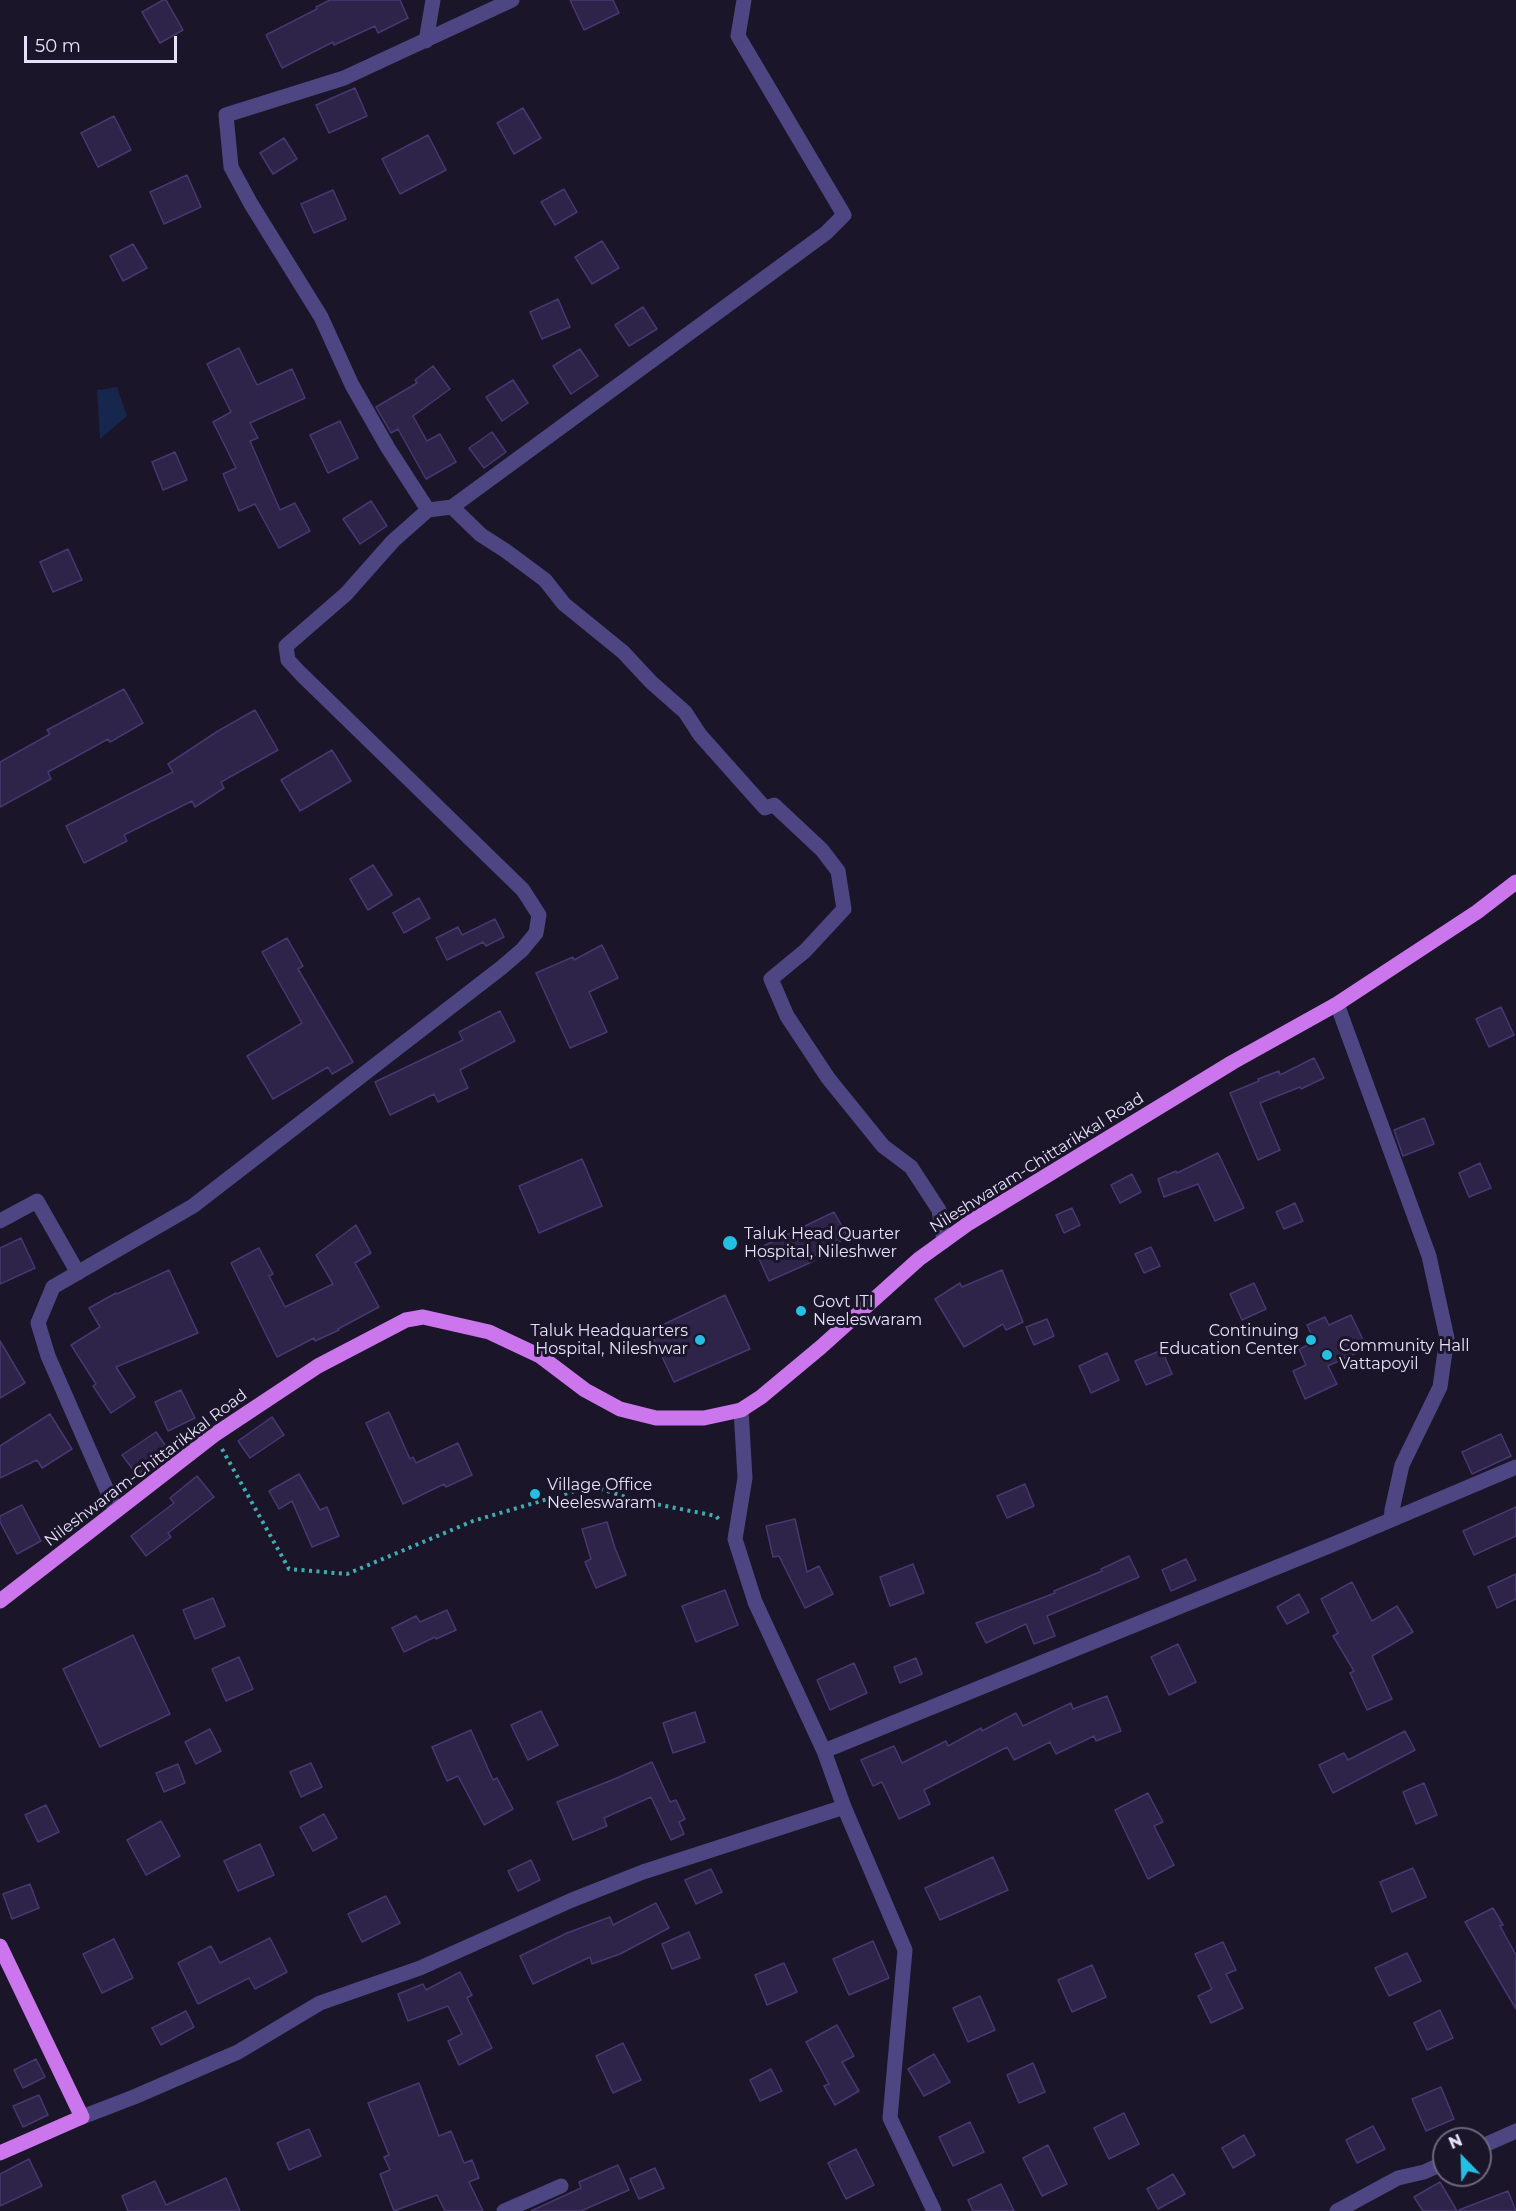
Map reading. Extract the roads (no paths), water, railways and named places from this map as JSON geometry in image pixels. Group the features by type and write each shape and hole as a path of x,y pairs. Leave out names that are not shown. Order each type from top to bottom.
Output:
{"main road":[{"name":"Nileshwaram-Chittarikkal Road","path":"0,1601 214,1435 318,1366 406,1320 423,1317 489,1332 540,1356 585,1390 620,1409 656,1418 704,1418 741,1410 804,1362 920,1259 969,1223 1233,1062 1337,1004 1477,912 1516,882"},
{"path":"0,1946 82,2117 0,2153"}],"street":[{"path":"426,41 433,0"},
{"path":"428,510 388,448 352,385 321,318 231,167 225,115 344,78 512,0"},
{"path":"117,1511 48,1356 38,1323 53,1287 193,1206 501,968 522,950 536,933 539,915 523,890 301,674 288,660 286,646 346,594 393,541 428,510 452,507 826,233 844,215 738,36 744,0"},
{"path":"452,507 481,535 545,580 564,604 623,652 651,682 685,712 700,735 765,808 774,805 822,850 838,871 844,909 805,951 771,979 787,1016 828,1078 883,1146 911,1167 939,1210 944,1241"},
{"path":"1337,1004 1429,1257 1447,1338 1440,1387 1402,1465 1391,1520"},
{"path":"0,1221 37,1201 78,1273"},
{"path":"741,1410 745,1478 735,1539 755,1602 824,1751 844,1807 905,1950 890,2118 934,2211"},
{"path":"824,1751 1516,1467"},
{"path":"82,2117 238,2052 320,2003 420,1968 572,1900 664,1865 844,1807"},
{"path":"1492,2142 1516,2131"},
{"path":"1337,2211 1398,2178 1432,2168"},
{"path":"504,2211 561,2187"}],"water":[{"path":"117,387 127,416 100,439 97,390"}],"place":[{"name":"Taluk Head Quarter Hospital, Nileshwer","path":"730,1243"},
{"name":"Govt ITI Neeleswaram","path":"801,1311"},
{"name":"Taluk Headquarters Hospital, Nileshwar","path":"700,1340"},
{"name":"Continuing Education Center","path":"1311,1340"},
{"name":"Community Hall Vattapoyil","path":"1327,1355"},
{"name":"Village Office Neeleswaram","path":"535,1494"}]}
